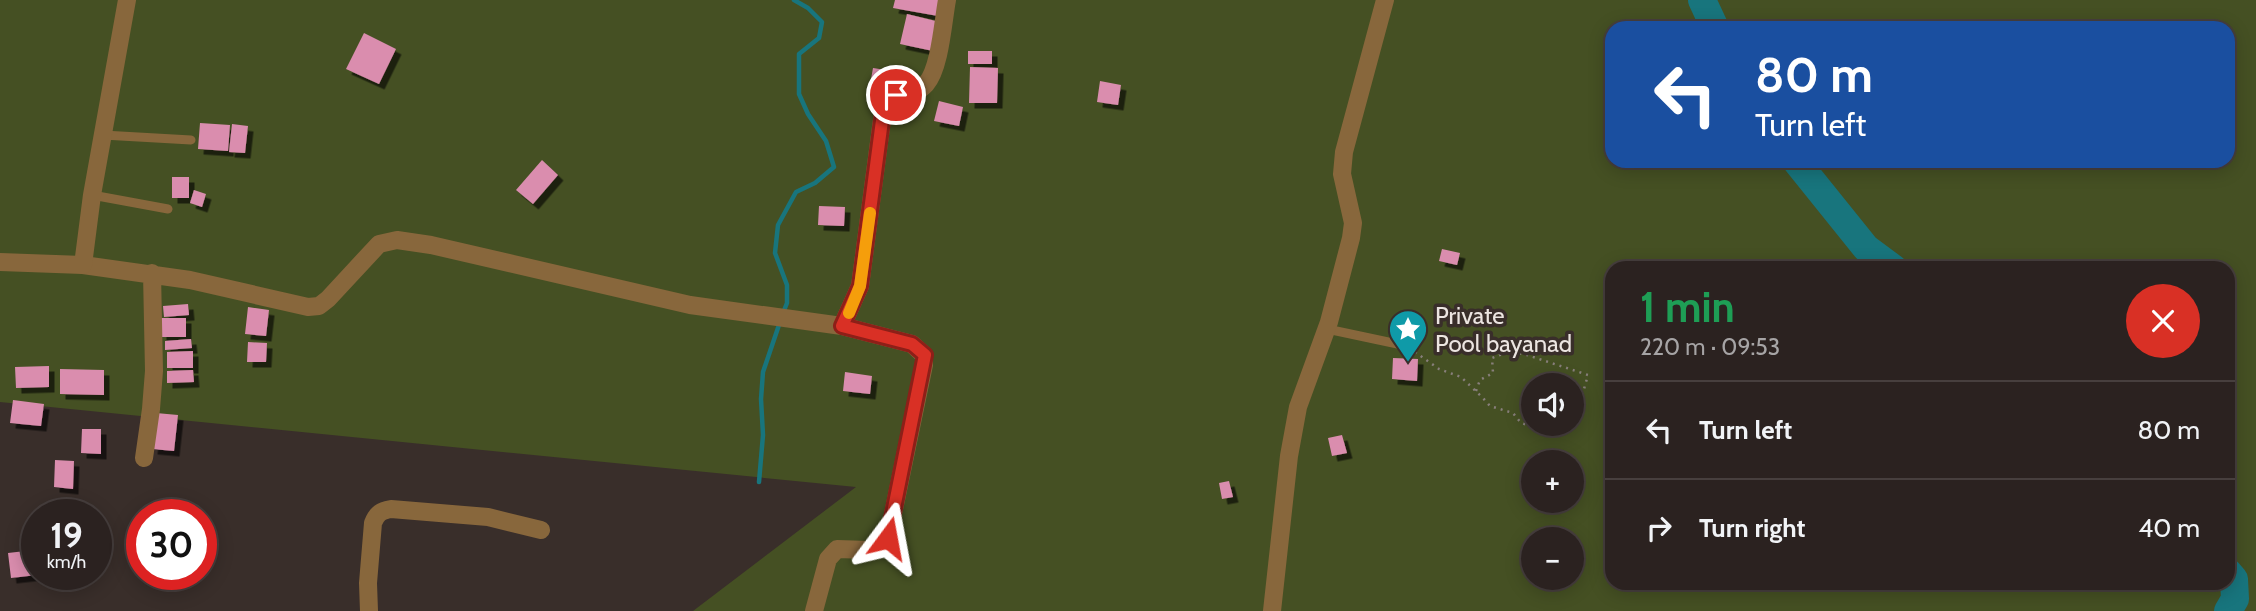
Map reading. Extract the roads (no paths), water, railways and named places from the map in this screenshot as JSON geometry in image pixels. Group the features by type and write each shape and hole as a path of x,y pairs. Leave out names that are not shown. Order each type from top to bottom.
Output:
{"street":[{"path":"83,265 127,0"},
{"path":"842,326 860,286 883,113 888,101 896,95 912,92 928,83 934,69 947,0"},
{"path":"1272,611 1289,456 1298,407 1326,329 1351,238 1353,223 1342,174 1344,152 1385,0"},
{"path":"0,262 83,265 152,273 308,307 319,306 379,244 397,240 431,245 690,305 842,326 912,344 925,355 924,365 888,538 883,547 869,550 837,549 828,559 814,611"},
{"path":"144,458 154,371 152,273"},
{"path":"369,611 368,583 373,523 381,511 391,509 488,517 541,530"}],"lane":[{"path":"103,135 191,140"},
{"path":"93,195 168,209"},
{"path":"1326,329 1407,346"}],"waterway":[{"path":"783,313 787,303 787,285 775,253 778,225 796,192 815,183 834,167 826,141 808,114 799,94 799,54 819,38 822,22 808,8 794,0"},
{"path":"1702,0 1712,21"},
{"path":"1802,168 1866,248 1884,261"},
{"path":"759,482 763,435 763,372 780,322"},
{"path":"2228,611 2235,599 2235,590"}],"place":[{"name":"Private Pool bayanad","path":"1408,363"}]}
